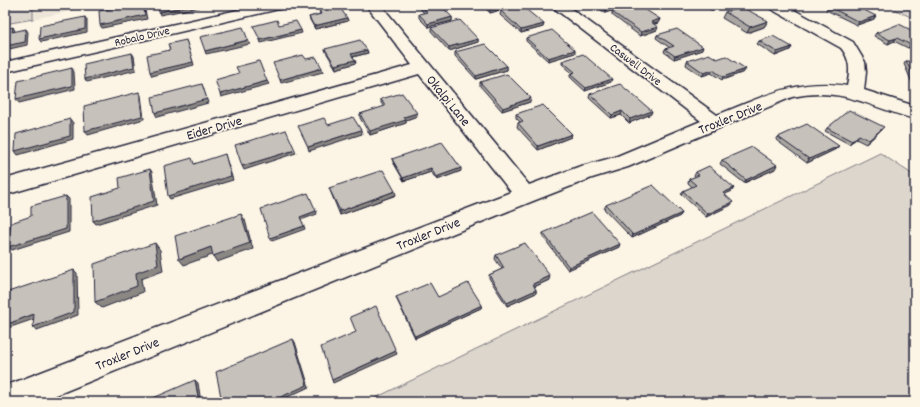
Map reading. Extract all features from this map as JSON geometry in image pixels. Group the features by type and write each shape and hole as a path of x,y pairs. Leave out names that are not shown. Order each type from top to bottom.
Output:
{"street":[{"name":"Robalo Drive","path":"5,67 279,5"},
{"name":"Okalpi Lane","path":"373,5 525,195"},
{"name":"Caswell Drive","path":"557,5 716,123"},
{"path":"774,5 847,44 856,55 859,70 855,92"},
{"name":"Eider Drive","path":"5,187 423,67"},
{"name":"Troxler Drive","path":"5,401 525,195 585,172 621,162 800,90 832,88 855,92 915,112"}],"shaded area":[{"path":"5,5 33,5 33,19 5,24"},
{"path":"33,5 100,5 33,19"},
{"path":"885,5 915,5 915,19"},
{"path":"880,153 915,176 915,402 367,402"}],"building":[{"path":"130,5 143,5 145,15 100,25 99,11"},
{"path":"157,5 191,5 159,12"},
{"path":"420,5 440,5 452,17 428,24 419,14 427,12"},
{"path":"485,5 507,5 490,9"},
{"path":"599,5 621,5 605,9"},
{"path":"638,5 660,19 651,22 658,27 641,32 612,12"},
{"path":"854,5 876,16 859,22 828,6"},
{"path":"339,6 347,18 314,26 309,17 321,14 319,10"},
{"path":"522,6 544,24 521,30 501,11"},
{"path":"742,7 768,21 750,27 725,12"},
{"path":"85,17 85,29 39,39 40,26"},
{"path":"277,20 279,25 296,21 301,30 260,40 253,26"},
{"path":"460,20 478,39 449,47 431,28"},
{"path":"899,24 915,32 915,43 911,45 897,38 890,40 876,33"},
{"path":"13,27 12,32 26,29 25,42 5,46 5,29"},
{"path":"243,27 248,40 205,51 200,37"},
{"path":"677,29 703,47 675,56 665,49 674,46 657,35"},
{"path":"552,30 575,50 548,58 526,38"},
{"path":"773,36 792,47 777,52 759,41"},
{"path":"186,40 193,62 150,72 147,55 170,50 168,44"},
{"path":"360,40 367,50 351,54 355,60 335,65 325,49"},
{"path":"485,44 507,66 476,76 455,52"},
{"path":"132,53 134,67 85,79 84,64"},
{"path":"583,54 612,79 586,88 570,74 575,72 562,61"},
{"path":"709,54 717,59 726,56 746,69 723,77 713,70 704,73 687,61"},
{"path":"303,55 306,59 316,57 322,68 280,80 273,63"},
{"path":"259,61 267,81 220,94 215,80 239,73 236,67"},
{"path":"906,61 915,62 915,79"},
{"path":"72,68 72,86 16,99 18,81"},
{"path":"507,74 531,98 503,108 480,82"},
{"path":"202,84 207,99 155,113 152,97"},
{"path":"620,84 652,111 630,119 622,111 612,115 590,94"},
{"path":"139,92 142,116 85,131 84,106"},
{"path":"402,93 417,113 404,117 406,120 370,131 360,114 385,106 381,99"},
{"path":"543,105 572,134 538,146 518,123 523,121 516,114"},
{"path":"849,110 884,127 869,140 859,135 852,141 827,128"},
{"path":"353,117 361,130 308,147 298,126 324,118 328,125"},
{"path":"70,119 70,136 15,151 16,134"},
{"path":"807,124 839,146 809,159 778,137"},
{"path":"286,130 295,150 242,166 235,145"},
{"path":"442,142 461,168 436,177 431,168 403,178 392,159"},
{"path":"752,147 777,165 746,180 722,160"},
{"path":"225,154 231,176 168,196 164,166 192,158 194,164"},
{"path":"709,166 734,188 723,193 733,202 708,214 683,191 696,185 689,179 699,175 696,172"},
{"path":"150,169 154,201 93,221 92,197 120,188 119,178"},
{"path":"383,170 395,191 340,211 329,188"},
{"path":"653,185 682,213 633,235 606,205"},
{"path":"308,193 316,211 300,217 304,226 270,238 261,209"},
{"path":"66,196 66,229 8,247 11,223 31,216 31,206"},
{"path":"592,212 620,244 569,267 543,233"},
{"path":"241,214 250,243 213,256 211,247 179,259 175,236"},
{"path":"155,243 158,265 136,273 137,286 95,302 94,264"},
{"path":"525,243 550,276 533,284 536,290 507,303 489,275 504,268 496,255"},
{"path":"74,270 74,312 33,327 34,314 5,325 5,293"},
{"path":"430,283 438,297 468,283 482,305 415,336 396,297"},
{"path":"376,306 396,351 332,380 321,347 356,332 350,317"},
{"path":"293,339 307,385 270,402 222,402 216,372"},
{"path":"195,380 199,402 144,402"}]}
